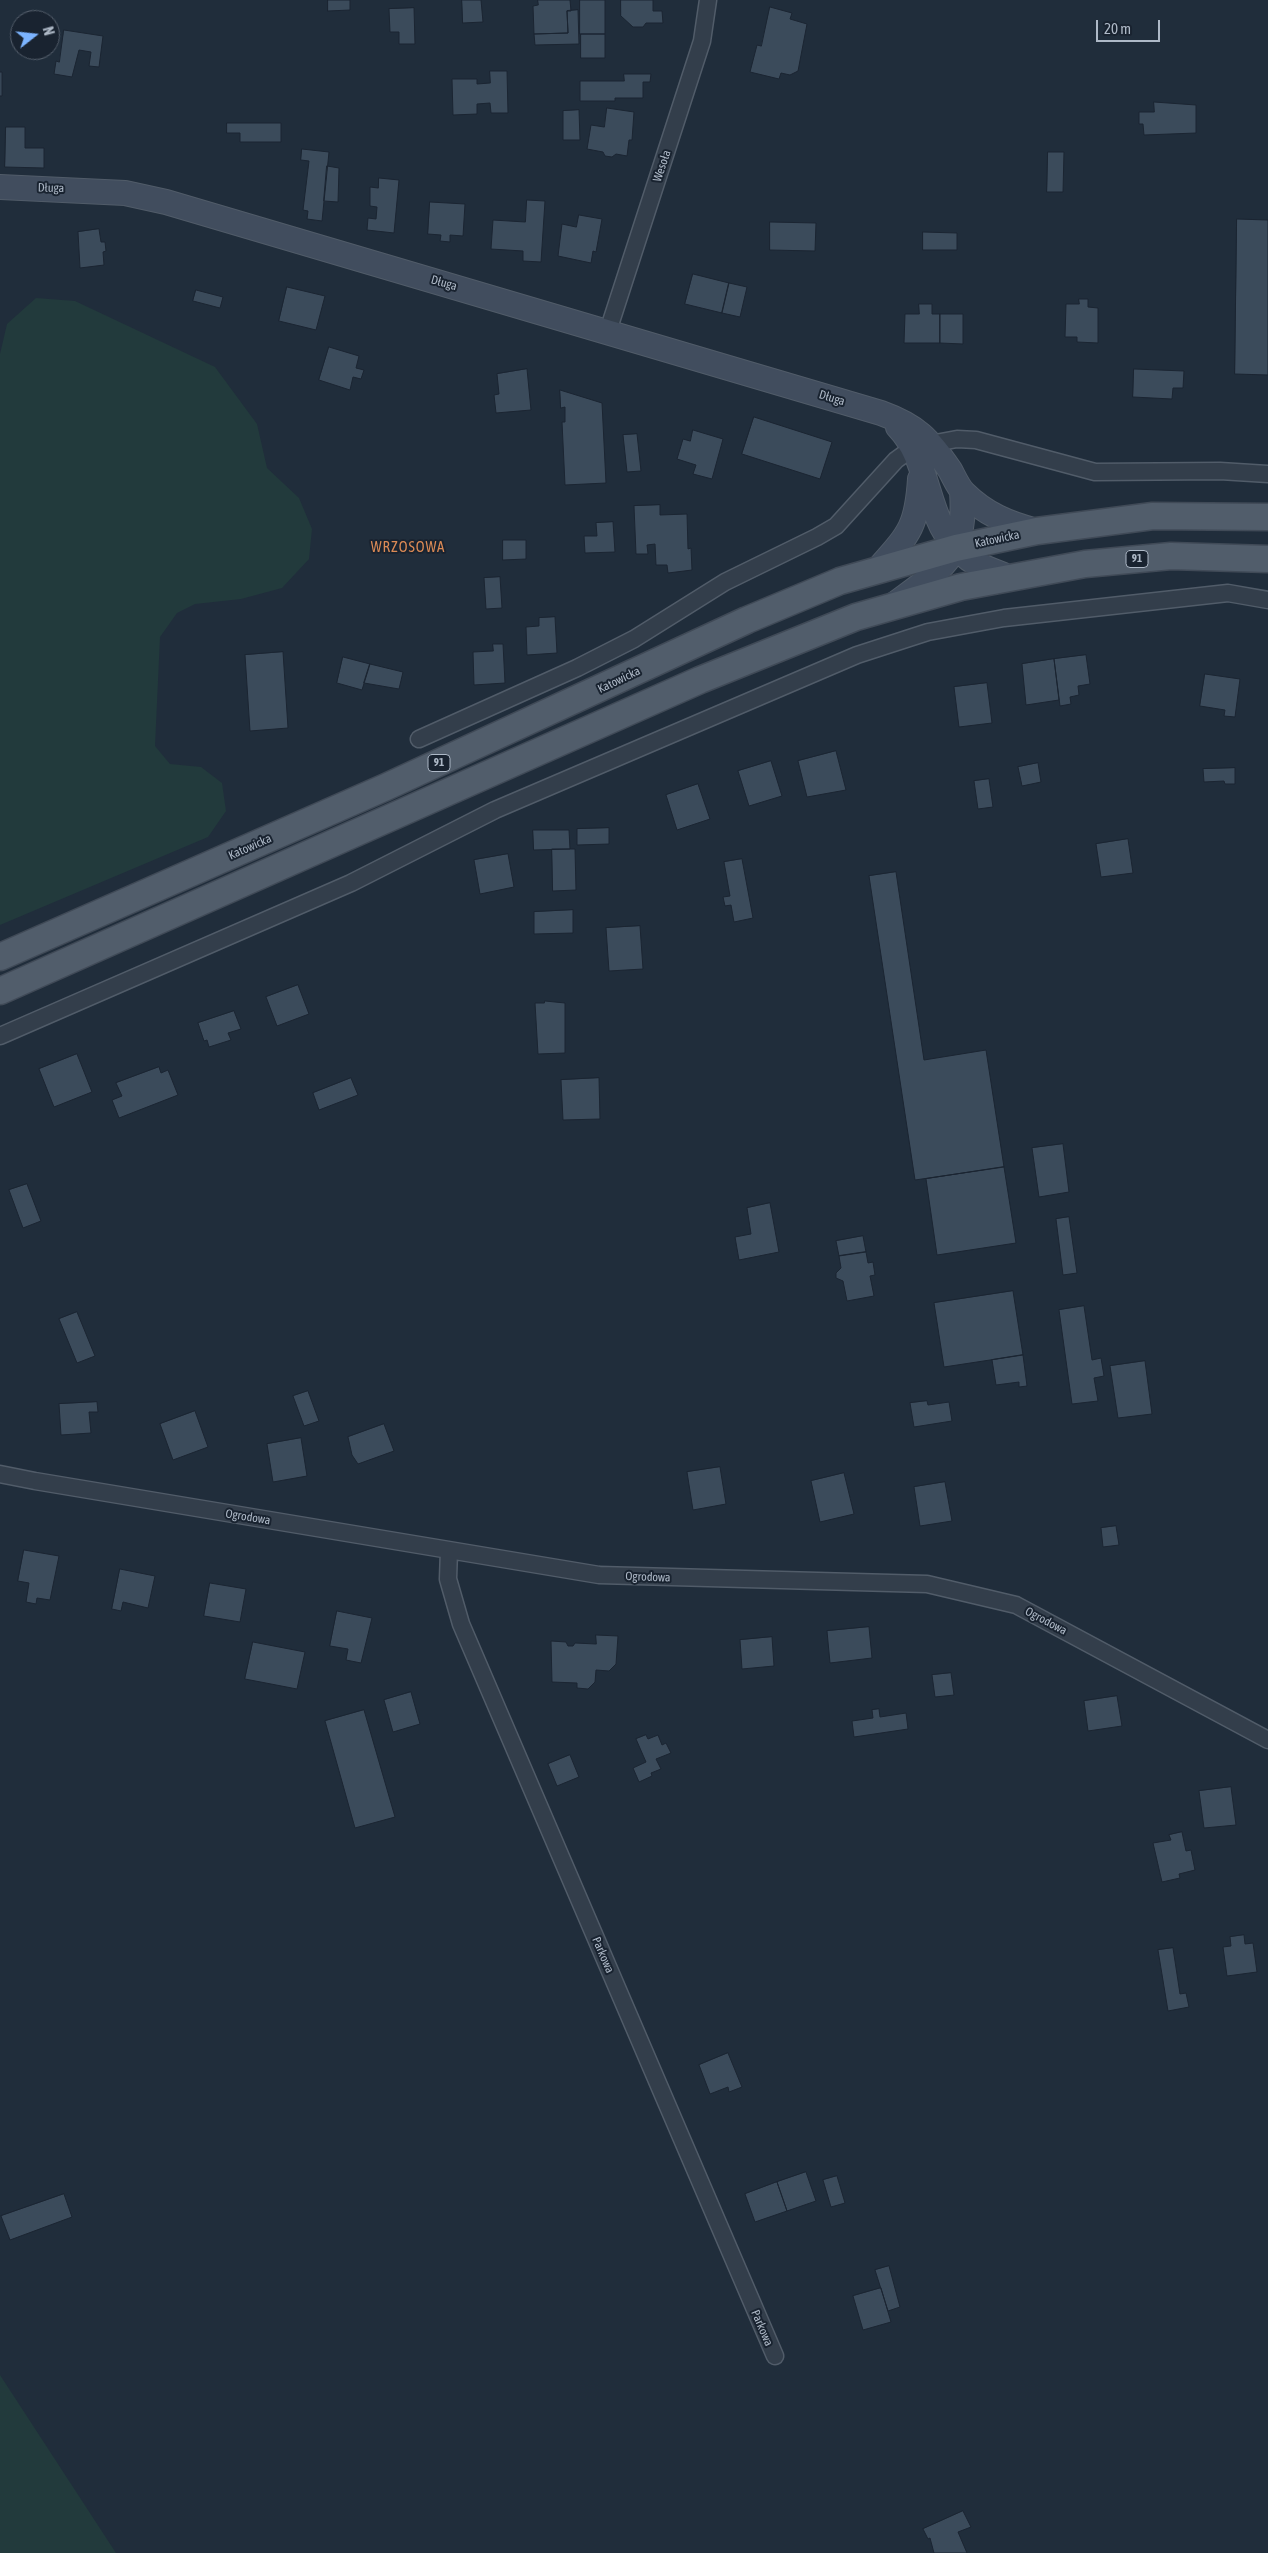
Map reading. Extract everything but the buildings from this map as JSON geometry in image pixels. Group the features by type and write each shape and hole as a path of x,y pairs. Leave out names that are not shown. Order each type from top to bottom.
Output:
{"main road":[{"name":"Katowicka","path":"0,958 395,783 746,620 840,581 878,568 956,548 1037,531 1153,516 1268,517"},
{"name":"91","path":"0,991 700,680 810,634 894,605 1008,577 1085,564 1171,556 1268,559"}],"street":[{"name":"Wesoła","path":"608,331 702,41 708,0"},
{"name":"Długa","path":"0,187 125,192 150,198 608,331 881,413 905,422 922,453 988,514 1014,525 1037,531"},
{"path":"419,739 626,644 724,582 836,526 896,460 957,440 976,440 1095,472 1220,471 1268,474"},
{"path":"922,453 939,524 956,548 970,560 1008,577"},
{"path":"878,568 905,538 914,522 919,503 922,453"},
{"path":"894,605 942,568 956,548 963,524 962,492"},
{"path":"0,1036 351,883 495,810 857,654 928,632 1004,618 1228,593 1268,600"},
{"name":"Ogrodowa","path":"0,1474 35,1482 599,1575 927,1584 1016,1605 1268,1740"},
{"name":"Parkowa","path":"449,1550 448,1579 461,1624 775,2356"}],"green space":[{"path":"36,298 75,301 215,367 257,424 267,468 299,498 312,529 309,559 282,588 241,599 195,604 177,613 160,637 155,746 170,764 201,767 222,783 226,811 208,837 0,925 0,354 7,324"},
{"path":"0,2375 116,2553 0,2553"}],"district":[{"name":"WRZOSOWA","path":"408,547"}]}
